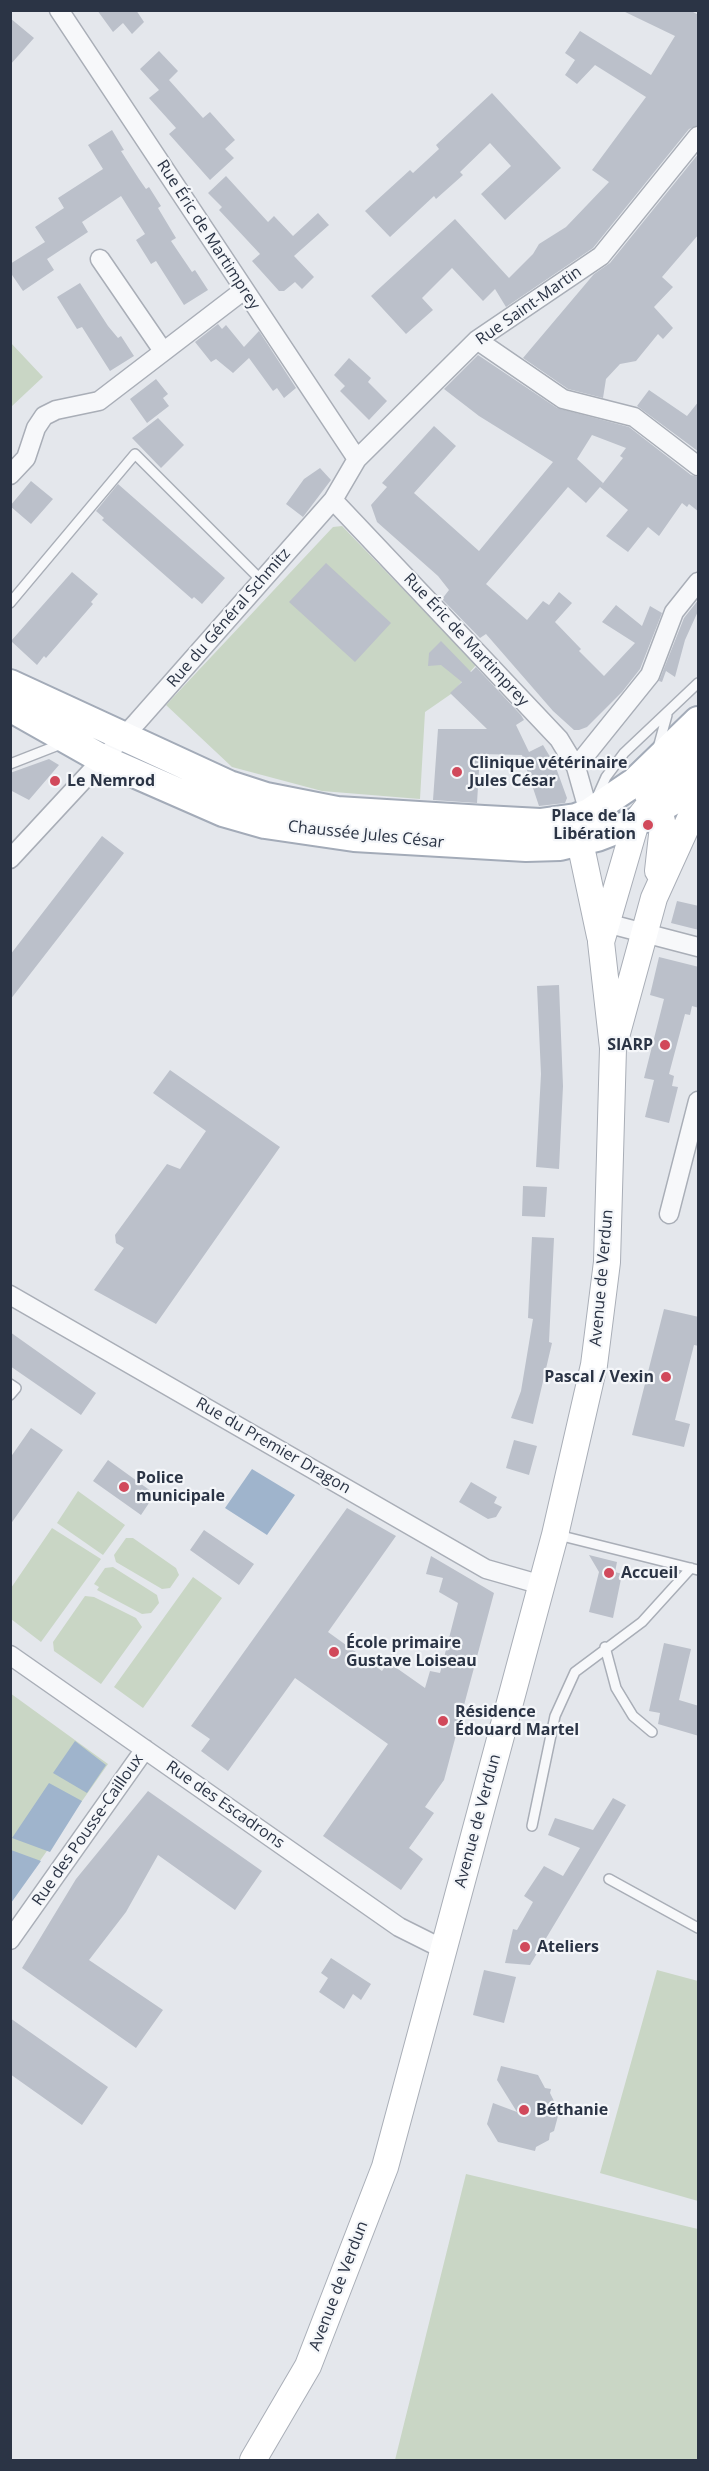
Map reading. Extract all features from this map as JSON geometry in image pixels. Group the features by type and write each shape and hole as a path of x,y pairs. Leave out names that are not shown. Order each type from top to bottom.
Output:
{"main road":[{"name":"Chaussée Jules César","path":"10,684 230,785 285,803 337,811 540,823 576,818 587,802 647,795"},
{"name":"Chaussée Jules César","path":"10,706 102,759 223,812 265,824 354,837 533,847 580,842 647,795"},
{"path":"647,795 699,721"},
{"path":"647,795 699,747"},
{"path":"647,795 699,780"},
{"path":"647,795 663,831 654,898"},
{"name":"Avenue de Verdun","path":"253,2460 308,2366 362,2229 400,2115 555,1534 594,1365 606,1273 613,1048 603,933 647,795"},
{"name":"Avenue de Verdun","path":"613,1048 654,898 699,801"},
{"path":"587,802 580,842 603,933"}],"street":[{"name":"Rue Éric de Martimprey","path":"59,10 357,459"},
{"name":"Rue Saint-Martin","path":"333,500 357,459 477,340 601,256 699,136"},
{"path":"100,259 163,351"},
{"path":"10,475 26,458 36,428 44,416 56,410 99,401 243,290"},
{"path":"477,340 563,399 634,417 699,466"},
{"name":"Rue Éric de Martimprey","path":"333,500 559,739 576,767 587,802"},
{"name":"Rue du Général Schmitz","path":"10,859 125,735 333,500"},
{"path":"576,767 650,675 674,612 699,582"},
{"path":"10,706 100,734 116,737 125,735"},
{"path":"102,759 128,757 142,760 204,788 255,806 292,812 337,811"},
{"path":"603,933 645,933 699,947"},
{"path":"669,1214 699,1101"},
{"name":"Rue du Premier Dragon","path":"10,1295 486,1569 542,1585"},
{"name":"Rue des Escadrons","path":"10,1655 399,1927 443,1949"},
{"name":"Rue des Pousse-Cailloux","path":"10,1940 145,1749"}],"lane":[{"path":"10,603 135,454 262,581"},
{"path":"587,802 624,753 699,683"},
{"path":"647,795 668,713"},
{"path":"10,764 56,746 64,737"},
{"path":"10,1384 16,1388 10,1395"},
{"path":"555,1534 695,1569"},
{"path":"532,1826 555,1716 575,1672 605,1647 642,1622 695,1569"},
{"path":"605,1647 616,1688 633,1716 652,1732"},
{"path":"609,1879 699,1928"}],"green space":[{"path":"11,343 43,377 11,407"},
{"path":"342,526 476,665 451,694 425,712 420,799 322,791 232,767 166,705 333,527"},
{"path":"78,1491 125,1525 103,1555 57,1523"},
{"path":"52,1528 101,1559 41,1642 11,1619 11,1588"},
{"path":"126,1538 133,1538 176,1568 179,1575 170,1588 162,1589 116,1562 114,1555"},
{"path":"113,1567 157,1595 159,1603 151,1613 142,1614 97,1590 99,1587 94,1584 105,1568"},
{"path":"193,1577 222,1598 143,1708 114,1687"},
{"path":"85,1596 94,1597 136,1618 142,1627 101,1684 54,1651 53,1642"},
{"path":"10,1693 108,1764 11,1902 10,1902"},
{"path":"657,1970 698,1981 698,2201 600,2173"},
{"path":"466,2174 698,2229 698,2460 395,2460"}],"water":[{"path":"252,1469 295,1495 267,1535 225,1508"},
{"path":"75,1741 106,1765 87,1793 53,1773"},
{"path":"49,1783 82,1801 50,1852 12,1838"},
{"path":"10,1850 41,1861 11,1903"}],"building":[{"path":"97,10 136,10 144,22 132,34 123,23 113,32"},
{"path":"621,10 689,10 699,15 699,125 689,129 593,248 506,307 495,289 483,301 452,268 422,298 433,310 406,334 371,296 455,219 509,278 533,254 539,244 566,227 609,182 592,170 646,97 595,65 577,84 565,75 575,60 565,53 580,31 651,75 675,36"},
{"path":"10,18 34,38 10,65"},
{"path":"159,51 178,71 169,80 203,118 210,112 235,140 225,149 234,158 210,180 169,134 176,128 149,98 159,90 140,69"},
{"path":"492,93 561,168 505,220 481,194 511,166 490,143 460,172 463,175 436,199 434,196 390,237 365,211 410,170 413,173 439,149 436,145"},
{"path":"112,130 124,150 121,151 139,179 146,189 149,187 161,206 158,208 176,238 171,241 192,272 195,270 208,290 184,305 156,261 151,264 136,240 145,234 121,196 82,222 88,232 47,259 54,270 23,291 10,272 10,264 45,242 35,227 64,208 58,198 103,169 88,145"},
{"path":"699,153 699,234 662,277 673,287 654,307 673,328 663,339 658,334 636,361 620,364 606,379 603,398 568,389 523,358 594,274 610,263"},
{"path":"226,176 268,222 274,216 293,236 318,213 329,225 294,256 314,277 302,289 295,282 284,291 279,291 252,261 260,254 219,210 222,207 208,193"},
{"path":"80,283 108,326 118,338 121,336 134,356 110,371 82,327 77,329 57,297"},
{"path":"218,324 222,329 226,325 244,347 259,331 296,388 284,398 277,388 273,391 249,358 233,373 216,359 211,362 195,342"},
{"path":"478,355 557,408 629,427 691,475 699,477 699,512 689,504 687,507 682,503 659,536 648,527 628,552 606,536 628,510 600,487 586,503 568,487 486,584 527,620 543,601 549,605 559,592 572,603 555,622 604,676 635,643 602,622 616,605 642,626 650,606 662,613 640,669 622,692 587,727 574,730 553,711 486,634 480,638 442,599 449,590 438,576 377,522 371,505 387,487 382,483 434,426 456,446 414,493 479,551 553,462 479,416 444,389","holes":["592,435 626,448 620,456 623,458 600,487 603,483 577,459"]},
{"path":"349,358 371,378 368,382 387,401 369,420 340,391 345,386 334,375"},
{"path":"156,379 168,394 163,398 169,406 147,423 130,399"},
{"path":"649,390 687,416 699,401 699,452 637,406"},
{"path":"158,418 184,445 161,468 132,438"},
{"path":"320,468 331,480 303,517 286,504 304,479"},
{"path":"31,481 53,499 31,524 10,506"},
{"path":"118,484 225,578 202,604 194,597 192,599 102,520 104,518 96,511"},
{"path":"326,563 391,623 355,662 289,602"},
{"path":"72,572 98,594 91,602 93,604 46,658 44,656 37,665 11,641"},
{"path":"699,599 699,609 685,640 675,677 666,671 662,682 659,681 684,618"},
{"path":"441,641 471,672 476,667 521,715 524,720 516,725 529,752 543,745 555,765 567,798 565,803 539,806 522,755 480,754 477,803 433,800 438,729 487,729 450,693 462,682 441,665 428,666 429,653"},
{"path":"49,759 59,765 29,800 10,790 10,773"},
{"path":"102,836 124,853 10,1000 10,955"},
{"path":"677,901 699,906 699,930 671,923"},
{"name":"SIARP","path":"659,957 699,967 699,1008 692,1006 690,1015 685,1014 669,1074 674,1076 672,1086 678,1087 669,1123 645,1117 654,1080 644,1078 664,999 650,995"},
{"path":"559,985 563,1086 559,1169 536,1167 541,1074 537,986"},
{"path":"170,1070 280,1147 156,1324 94,1290 124,1248 116,1243 115,1235 167,1164 180,1169 206,1131 153,1093"},
{"path":"523,1186 547,1187 545,1217 522,1216"},
{"path":"532,1237 554,1238 549,1342 552,1343 533,1424 511,1418 521,1391 533,1319 528,1318"},
{"name":"Pascal / Vexin","path":"664,1309 699,1317 699,1346 694,1345 675,1420 690,1424 684,1447 632,1435"},
{"path":"10,1332 96,1393 81,1415 10,1366"},
{"path":"31,1428 63,1450 10,1525 10,1458"},
{"path":"514,1440 537,1446 529,1475 506,1468"},
{"name":"Police municipale","path":"108,1460 155,1494 141,1515 93,1481"},
{"path":"471,1482 497,1497 494,1503 502,1507 496,1517 488,1519 459,1502"},
{"path":"347,1508 396,1536 328,1632 382,1671 388,1662 425,1688 430,1671 440,1673 458,1603 439,1592 443,1578 426,1574 431,1556 494,1593 444,1780 425,1807 434,1813 409,1848 423,1859 401,1890 323,1836 388,1744 295,1678 228,1771 201,1751 210,1739 191,1726"},
{"path":"204,1530 254,1564 239,1585 190,1550"},
{"path":"589,1555 617,1562 615,1572 622,1574 613,1618 589,1612 599,1572"},
{"path":"664,1643 691,1649 679,1700 699,1706 699,1736 658,1724 660,1713 649,1711"},
{"path":"148,1791 262,1871 235,1910 158,1855 126,1912 89,1960 163,2010 136,2048 22,1968 76,1879"},
{"name":"Ateliers","path":"613,1798 626,1805 530,1965 505,1963 513,1929 517,1930 533,1902 524,1896 544,1866 563,1876 580,1848 548,1835 555,1818 593,1830"},
{"path":"331,1958 371,1984 361,2000 353,1994 344,2009 319,1992 328,1978 321,1973"},
{"path":"484,1970 516,1977 504,2023 473,2015"},
{"path":"10,2018 108,2087 82,2125 10,2074"},
{"name":"Béthanie","path":"501,2066 538,2075 545,2088 551,2089 550,2093 557,2107 558,2116 549,2140 536,2147 535,2151 498,2142 487,2124 493,2103 517,2112 497,2080"}],"place":[{"name":"Clinique vétérinaire Jules César","path":"457,772"},
{"name":"Le Nemrod","path":"55,781"},
{"name":"Place de la Libération","path":"648,825"},
{"name":"SIARP","path":"665,1045"},
{"name":"Pascal / Vexin","path":"666,1377"},
{"name":"Police municipale","path":"124,1487"},
{"name":"Accueil","path":"609,1573"},
{"name":"École primaire Gustave Loiseau","path":"334,1652"},
{"name":"Résidence Édouard Martel","path":"443,1721"},
{"name":"Ateliers","path":"525,1947"},
{"name":"Béthanie","path":"524,2110"}]}
